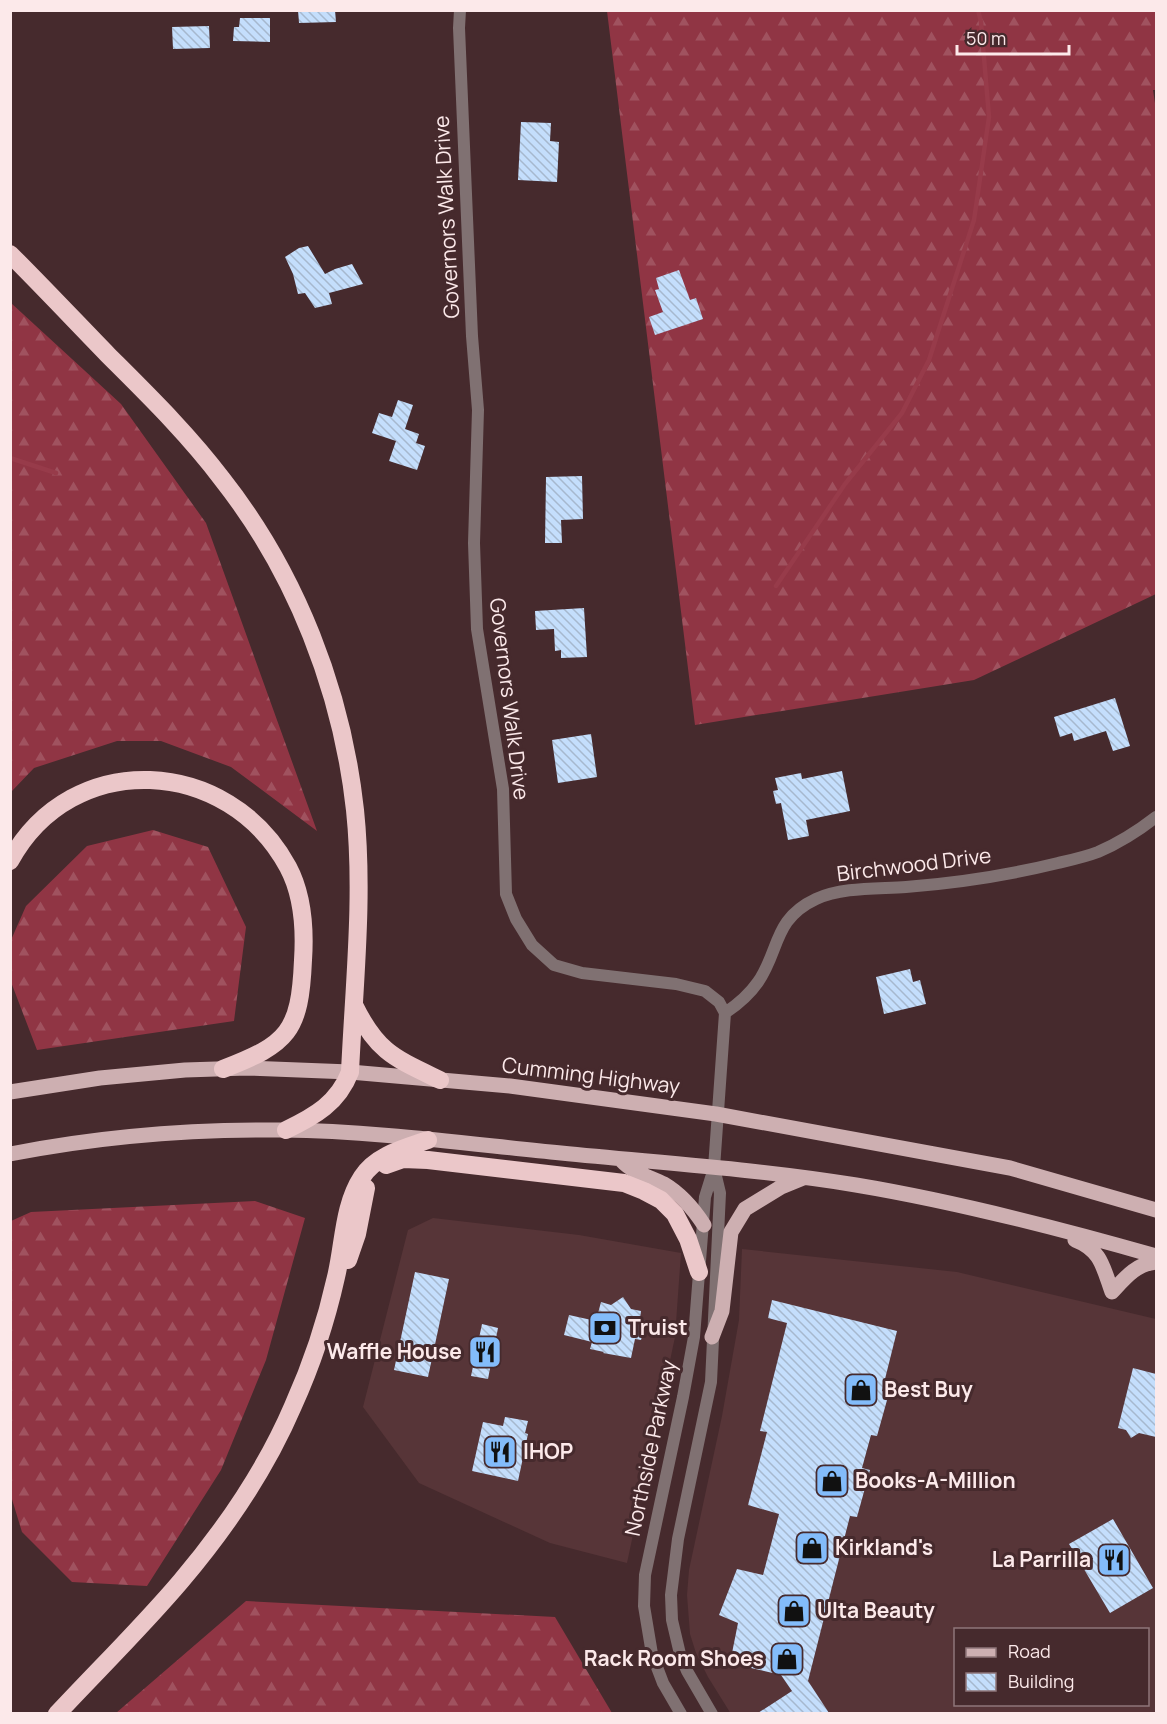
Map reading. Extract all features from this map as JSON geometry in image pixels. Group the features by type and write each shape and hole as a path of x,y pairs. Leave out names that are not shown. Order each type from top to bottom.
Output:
{"highway":[{"path":"10,254 196,446 248,515 290,585 330,688 350,773 358,847 350,1072 342,1090 328,1106 309,1119 286,1130"},
{"path":"10,861 35,827 53,811 75,797 117,783 163,780 187,785 212,794 254,822 273,843 289,869 298,895 303,920 304,944 300,1000 287,1033 274,1046 257,1056 223,1069"},
{"path":"353,1004 370,1035 390,1055 440,1080"},
{"path":"57,1713 180,1582 214,1539 244,1495 292,1409 316,1352 354,1192 363,1175 381,1159 428,1140"},
{"path":"336,1275 347,1262 357,1234 366,1187 385,1165 403,1159 572,1177 624,1184 644,1191 661,1200 675,1214 688,1239 699,1272"}],"main road":[{"name":"Cumming Highway","path":"10,1092 100,1078 223,1069 350,1072 510,1086 716,1114 1010,1168 1156,1210"},
{"path":"10,1154 83,1141 208,1130 286,1130 428,1140 714,1168 903,1193 1028,1221 1156,1256"},
{"path":"620,1159 627,1166 665,1185 682,1198 704,1225"},
{"path":"712,1338 722,1311 731,1232 745,1209 781,1187 803,1178"},
{"path":"1028,1221 1084,1244 1097,1253 1112,1292 1135,1269 1145,1263 1156,1262"}],"street":[{"name":"Governors Walk Drive","path":"460,10 464,186 478,410 474,543 477,629 503,789 506,894 516,919 532,945 554,965 582,973 676,984 705,991 719,1002 725,1013"},
{"name":"Birchwood Drive","path":"725,1013 748,994 759,981 779,933 803,905 837,893 937,884 1030,870 1097,852 1136,833 1156,817"},
{"path":"714,1168 716,1114 725,1013"},
{"name":"Northside Parkway","path":"681,1713 663,1683 650,1647 644,1606 645,1575 689,1367 705,1197 714,1168"},
{"name":"Northside Parkway","path":"712,1713 687,1671 680,1654 672,1620 671,1595 674,1560 711,1382 720,1193 714,1168"}],"shaded area":[{"path":"433,1218 579,1235 681,1253 675,1337 627,1563 550,1543 419,1483 363,1407 408,1230"},
{"path":"742,1249 957,1272 1156,1319 1156,1713 731,1714 696,1653 690,1634 687,1595 689,1570 722,1416 739,1320"}],"green space":[{"path":"607,11 1156,11 1156,90 1153,90 1156,110 1156,594 974,680 695,725"},
{"path":"11,303 121,404 206,523 317,831 231,767 161,741 117,741 34,768 11,792"},
{"path":"153,830 208,847 246,927 234,1021 37,1050 11,982 11,940 26,906 87,846"},
{"path":"255,1201 305,1218 266,1360 221,1470 147,1586 72,1582 22,1532 11,1496 11,1221 31,1212"},
{"path":"246,1601 555,1617 612,1713 116,1713"}],"building":[{"path":"298,10 335,10 336,22 299,23"},
{"path":"240,18 270,18 270,42 233,41 234,27 239,27"},
{"path":"209,26 210,48 173,49 172,27"},
{"path":"521,122 551,123 550,141 559,142 557,182 518,180"},
{"path":"308,246 325,274 352,264 363,284 329,293 332,304 315,308 305,293 298,294 293,274 285,257 299,248"},
{"path":"679,270 690,300 696,298 703,319 655,335 649,317 663,312 655,290 659,289 656,278"},
{"path":"398,400 413,405 405,429 419,434 416,443 425,446 417,470 389,461 396,441 372,433 379,413 392,417"},
{"path":"582,476 583,519 561,520 562,543 545,543 546,477"},
{"path":"584,608 587,657 561,658 561,650 555,651 554,629 536,630 535,611"},
{"path":"1115,698 1130,746 1113,751 1106,731 1074,741 1072,733 1060,737 1054,717"},
{"path":"591,734 597,777 558,783 552,740"},
{"path":"842,771 850,811 806,820 809,836 788,840 781,803 776,804 773,791 778,790 775,778 801,773 802,779"},
{"path":"910,969 913,982 920,980 926,1004 884,1014 876,977"},
{"path":"415,1272 449,1279 428,1377 394,1370"},
{"name":"Truist","path":"623,1297 631,1309 641,1311 640,1319 646,1321 641,1340 635,1339 631,1358 590,1349 592,1342 564,1335 569,1315 596,1321 601,1302 611,1305"},
{"path":"772,1300 897,1331 882,1391 889,1393 877,1436 871,1435 862,1468 870,1470 857,1517 850,1516 808,1681 829,1713 758,1713 792,1691 781,1675 730,1663 738,1623 719,1615 737,1569 763,1575 779,1514 748,1505 767,1432 760,1431 787,1323 768,1318"},
{"name":"Waffle House","path":"482,1324 498,1328 488,1379 471,1376"},
{"path":"1133,1368 1156,1374 1156,1437 1139,1433 1131,1438 1126,1430 1118,1428"},
{"name":"IHOP","path":"505,1417 528,1421 525,1433 528,1434 518,1481 472,1471 483,1422 503,1426"},
{"path":"1113,1519 1153,1588 1110,1613 1069,1544"}],"waterway":[{"path":"776,586 845,484 902,413 929,360 974,220 989,117 978,10"},
{"path":"10,458 56,473"}],"place":[{"name":"Truist","path":"605,1328"},
{"name":"Waffle House","path":"485,1352"},
{"name":"Best Buy","path":"861,1390"},
{"name":"IHOP","path":"500,1452"},
{"name":"Books-A-Million","path":"832,1481"},
{"name":"Kirkland's","path":"812,1548"},
{"name":"La Parrilla","path":"1114,1560"},
{"name":"Ulta Beauty","path":"794,1611"},
{"name":"Rack Room Shoes","path":"787,1659"}]}
